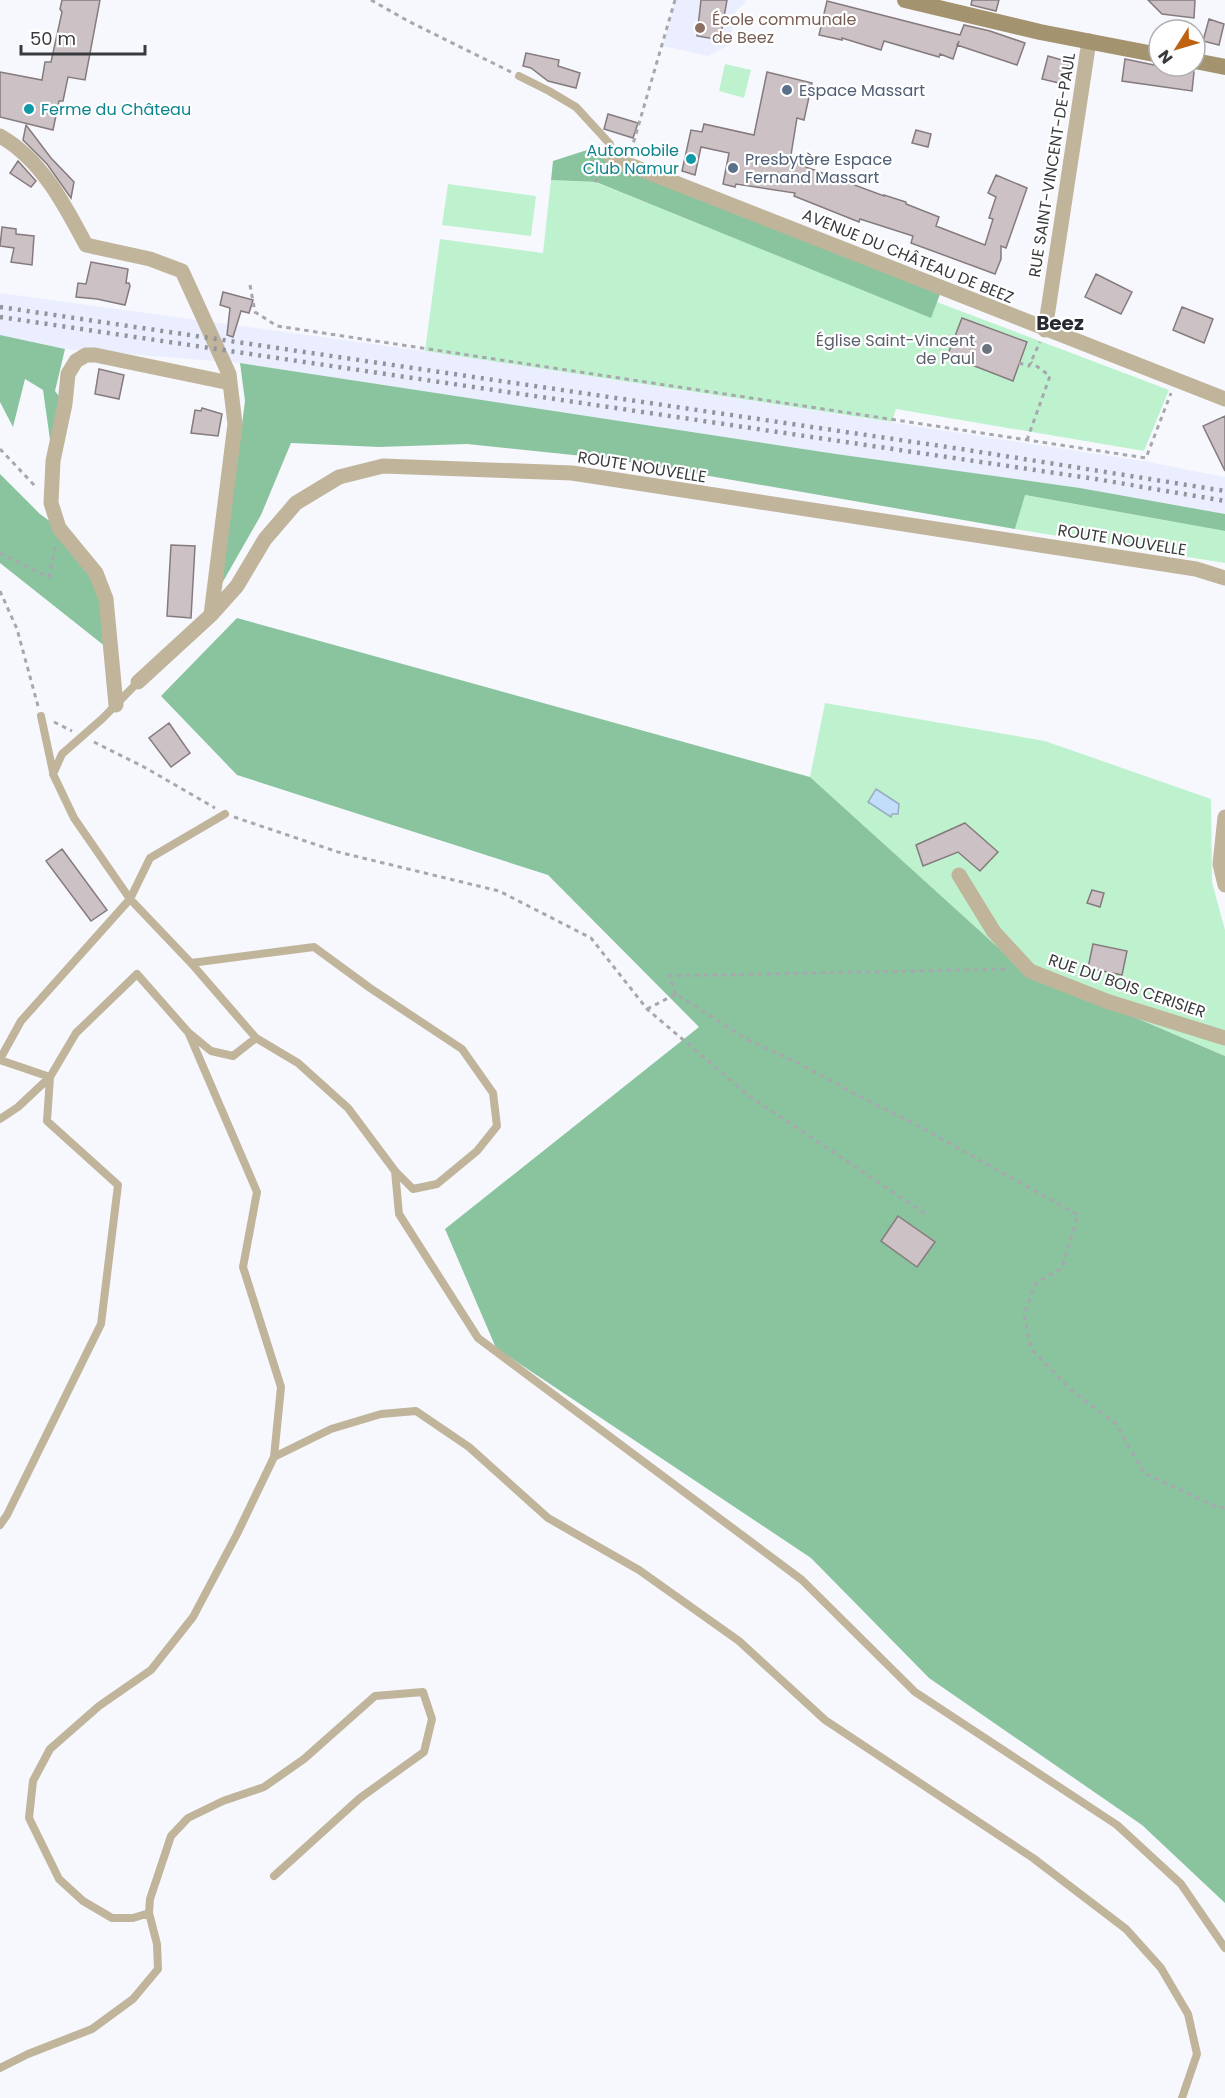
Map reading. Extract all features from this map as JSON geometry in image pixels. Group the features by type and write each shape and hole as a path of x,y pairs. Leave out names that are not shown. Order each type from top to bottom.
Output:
{"main road":[{"path":"905,0 1040,32 1147,53"},
{"path":"1207,63 1225,67"}],"street":[{"name":"RUE SAINT-VINCENT-DE-PAUL","path":"1045,330 1089,41"},
{"path":"0,136 36,164 76,225 86,245 150,260 182,271 196,300 230,378 235,424 212,615"},
{"name":"AVENUE DU CHÂTEAU DE BEEZ","path":"612,158 1225,399"},
{"path":"116,705 106,599 96,573 59,528 51,503 53,461 65,404 68,374 76,361 86,355 95,355 230,378"},
{"name":"ROUTE NOUVELLE","path":"138,682 212,615 237,586 265,538 296,503 339,477 383,466 572,473 1196,569 1225,578"},
{"path":"1225,817 1220,864 1225,885"},
{"name":"RUE DU BOIS CERISIER","path":"959,875 994,932 1030,971 1110,1002 1225,1038"}],"lane":[{"path":"519,76 576,107 610,144 612,158"},
{"path":"53,774 62,754 138,682"},
{"path":"41,716 53,774 74,818 130,899 191,963 256,1038 297,1063 348,1108 395,1171 413,1189 437,1184 477,1151 496,1126 493,1093 462,1049 370,988 314,946 191,963"},
{"path":"50,1077 0,1060 21,1021 130,899 150,858 225,814"},
{"path":"0,1119 18,1107 50,1077 76,1033 137,974 188,1032 211,1051 232,1056 256,1038"},
{"path":"148,1913 133,1918 112,1917 83,1902 59,1879 29,1818 33,1781 50,1749 99,1706 151,1670 193,1617 274,1457 281,1387 243,1268 257,1192 188,1032"},
{"path":"2,1520 101,1324 118,1185 47,1121 50,1077"},
{"path":"395,1171 399,1214 478,1338 802,1580 915,1692 1117,1825 1180,1884 1225,1948"},
{"path":"274,1457 331,1429 381,1414 416,1411 469,1447 548,1518 639,1569 739,1641 825,1720 1033,1858 1126,1929 1161,1968 1188,2014 1197,2054 1182,2098"},
{"path":"0,2068 28,2054 92,2029 133,1999 158,1969 157,1944 148,1913 150,1899 171,1836 188,1818 223,1801 264,1787 304,1759 375,1696 423,1692 432,1719 424,1752 360,1798 274,1876"}],"path":[{"path":"371,0 519,76"},
{"path":"627,164 675,0"},
{"path":"250,285 255,312 277,327 1146,458 1176,380"},
{"path":"1019,363 1029,366 1045,330"},
{"path":"1027,440 1050,376 1031,362"},
{"path":"0,449 51,503"},
{"path":"0,553 49,577 59,528"},
{"path":"225,814 338,852 499,891 591,938 647,1009 748,1095 927,1215"},
{"path":"1030,971 1022,969 669,976 676,994 746,1039 798,1063 915,1124 1078,1215 1062,1268 1036,1283 1023,1314 1031,1348 1071,1390 1116,1424 1144,1473 1219,1508 1225,1507"},
{"path":"647,1009 676,994"}],"shaded area":[{"name":"École communale de Beez","path":"675,0 745,0 746,2 736,11 729,45 708,56 663,46"},
{"path":"0,293 425,351 1143,461 1225,477 1225,514 1080,488 836,454 240,363 65,349 0,335"}],"green space":[{"path":"725,64 751,70 744,98 719,91"},
{"path":"587,150 942,289 931,318 596,182 551,180 553,161"},
{"path":"551,180 595,182 930,317 937,302 1169,390 1144,451 896,409 892,422 425,351 440,239 543,253"},
{"path":"448,184 536,196 531,236 442,225"},
{"path":"0,335 65,349 55,391 65,404 53,461 43,390 25,379 13,427 0,402"},
{"path":"240,363 836,454 1080,488 1225,514 1225,531 1025,495 1015,529 612,459 467,444 379,447 291,443 261,515 221,585 245,401"},
{"path":"0,474 40,514 59,528 96,573 111,651 0,563"},
{"path":"1024,495 1225,531 1225,563 1015,529"},
{"path":"237,618 810,777 1022,969 1225,1056 1225,1903 1142,1825 929,1678 811,1558 496,1348 445,1229 699,1027 548,875 237,775 161,696"},
{"path":"825,703 1045,741 1211,799 1212,882 1225,930 1225,1056 1022,969 810,777"}],"water":[{"path":"876,789 899,804 898,814 892,814 891,817 868,802"}],"building":[{"name":"Ferme du Château","path":"62,0 100,0 85,80 68,77 63,101 59,101 53,130 0,117 0,72 42,80 45,62 51,62 62,12 60,9"},
{"path":"701,0 727,0 720,40 697,36"},
{"path":"972,0 999,0 996,11 971,5"},
{"path":"1148,0 1195,0 1194,18 1162,14"},
{"path":"827,1 960,35 964,25 1025,43 1017,65 958,45 953,59 884,41 881,50 842,38 842,40 819,35"},
{"path":"1209,19 1224,24 1219,45 1207,42"},
{"path":"526,53 559,60 558,66 580,73 576,88 548,81 531,68 523,66"},
{"path":"1048,56 1069,62 1063,84 1042,79"},
{"path":"1125,59 1147,64 1147,78 1193,78 1192,91 1122,81"},
{"path":"767,72 812,83 804,120 797,118 790,161 906,202 906,204 939,217 936,226 985,245 993,219 989,218 996,197 988,193 996,175 1027,188 1006,248 1001,246 1001,259 995,274 911,243 913,236 860,219 859,222 794,196 795,193 723,184 729,153 701,147 695,175 682,171 691,130 702,132 704,124 754,135"},
{"path":"608,114 638,123 633,138 604,129"},
{"path":"26,125 51,158 74,182 71,198 47,164 23,140"},
{"path":"916,130 931,134 928,147 912,143"},
{"path":"18,161 36,181 31,187 10,173"},
{"path":"2,227 16,229 16,234 34,236 32,265 11,262 14,248 0,246"},
{"path":"91,262 128,269 126,283 130,286 125,305 76,297 78,283 86,284"},
{"path":"1096,274 1132,292 1121,314 1085,297"},
{"path":"223,292 253,300 249,313 241,311 233,337 227,335 230,308 220,305"},
{"path":"1182,307 1213,319 1204,343 1173,330"},
{"name":"Église Saint-Vincent de Paul","path":"962,318 1027,342 1013,381 948,354"},
{"path":"99,369 124,375 119,399 95,394"},
{"path":"202,408 222,414 218,436 191,433 195,410 201,411"},
{"path":"1225,416 1225,471 1203,426"},
{"path":"171,545 195,546 191,618 167,616"},
{"path":"169,723 190,753 171,767 149,738"},
{"path":"965,823 998,852 980,871 958,852 923,866 916,845"},
{"path":"62,849 107,910 91,921 46,861"},
{"path":"1092,890 1104,893 1100,907 1087,903"},
{"path":"1093,944 1127,951 1122,975 1088,968"},
{"path":"898,1216 935,1242 917,1267 881,1241"}],"railway":[{"path":"0,307 961,449 1225,491"},
{"path":"0,317 1096,479 1225,501"}],"place":[{"name":"École communale de Beez","path":"700,28"},
{"name":"Espace Massart","path":"787,90"},
{"name":"Ferme du Château","path":"29,109"},
{"name":"Automobile Club Namur","path":"691,159"},
{"name":"Presbytère Espace Fernand Massart","path":"733,168"},
{"name":"Église Saint-Vincent de Paul","path":"987,349"}],"district":[{"name":"Beez","path":"1060,323"}]}
